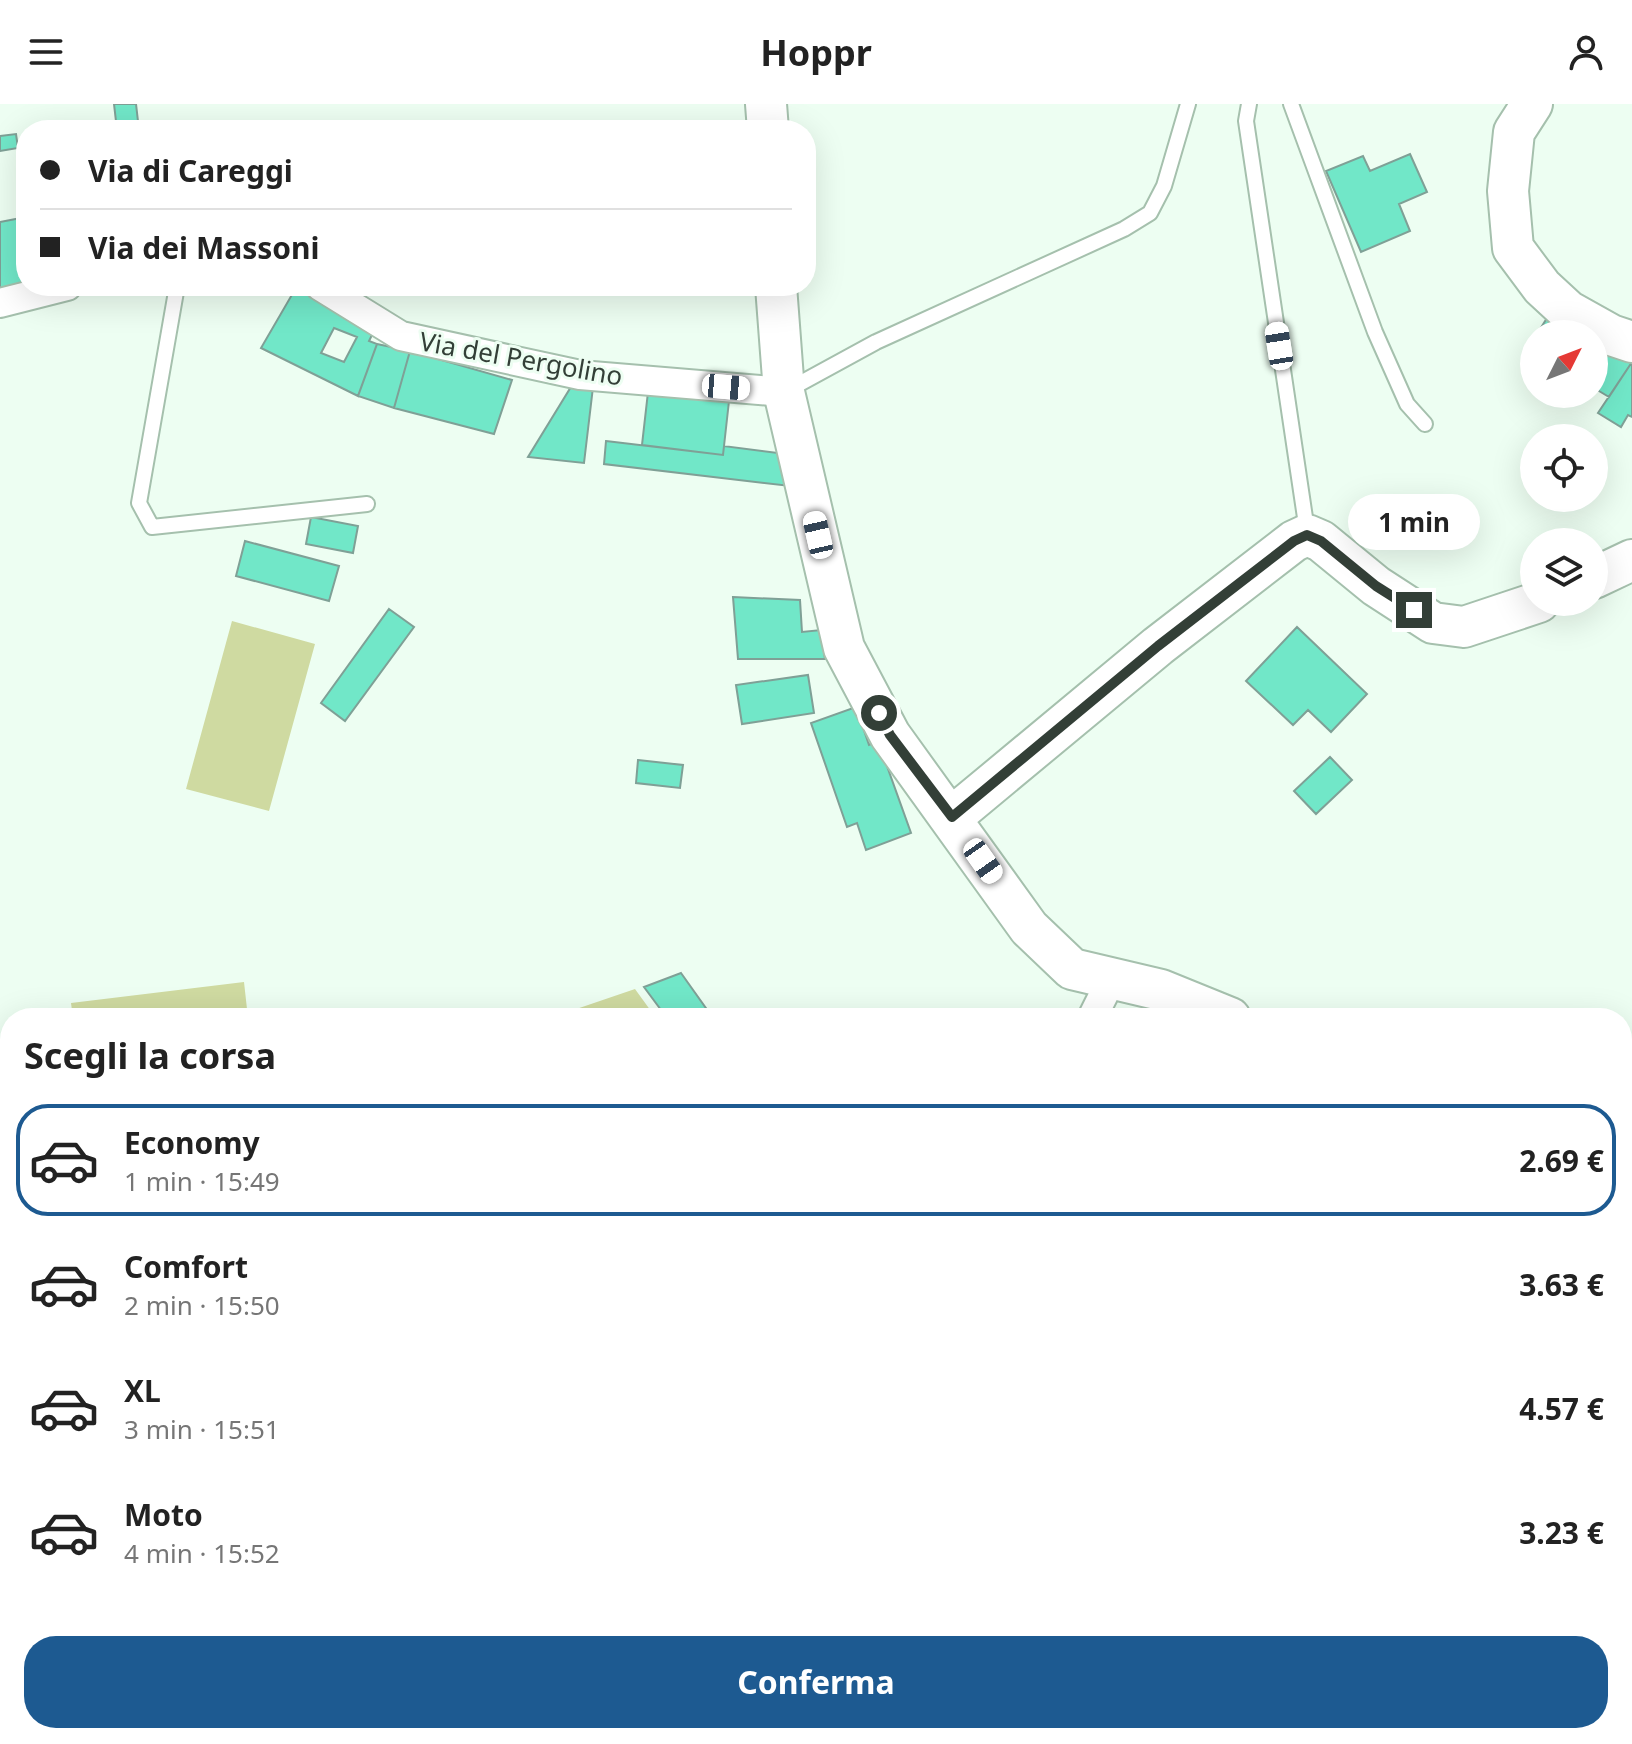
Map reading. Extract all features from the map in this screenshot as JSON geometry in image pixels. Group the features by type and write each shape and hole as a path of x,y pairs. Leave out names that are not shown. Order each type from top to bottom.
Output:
{"street":[{"path":"1532,104 1514,132 1508,191 1513,248 1542,287 1568,311 1611,335 1632,342"},
{"path":"0,303 28,296"},
{"name":"Via del Pergolino","path":"336,296 401,336 580,375 784,392"},
{"path":"777,296 784,392 844,648 890,735 1029,928 1072,969 1209,1008"},
{"path":"952,817 1158,646 1294,541 1307,535 1321,541 1376,586 1433,623 1464,627 1520,608"},
{"path":"1608,571 1632,560"},
{"path":"1097,1008 1112,978"}],"lane":[{"path":"784,392 876,342 1124,229 1150,213 1164,186 1188,104"},
{"path":"1249,104 1246,121 1307,535"},
{"path":"1291,104 1375,332 1407,404 1425,424"},
{"path":"175,296 139,503 152,527 367,504"}],"green space":[{"path":"232,621 315,644 269,811 186,789"},
{"path":"244,982 247,1008 72,1008 71,1003"},
{"path":"635,989 649,1008 579,1008"}],"building":[{"path":"114,104 136,104 138,120 116,120"},
{"path":"16,134 16,148 0,151 0,136"},
{"path":"1410,154 1427,192 1399,204 1410,231 1361,252 1326,171 1363,156 1370,171"},
{"path":"16,219 16,288 0,291 0,222"},
{"path":"291,296 315,296 375,329 369,341 377,344 358,396 261,348","holes":["334,328 357,337 344,362 321,353"]},
{"path":"1552,310 1573,320 1546,320"},
{"path":"1608,337 1632,349 1632,362 1609,397"},
{"path":"377,344 410,351 394,408 358,396"},
{"path":"410,351 512,380 494,434 394,408"},
{"path":"1632,362 1632,417 1628,415 1621,427 1598,413 1601,408 1608,408 1608,398"},
{"path":"574,382 593,387 584,463 528,457"},
{"path":"648,392 729,401 723,455 642,445"},
{"path":"606,441 723,455 724,446 794,455 790,486 604,464"},
{"path":"311,517 358,526 353,553 306,544"},
{"path":"245,541 339,566 329,601 236,576"},
{"path":"733,597 800,600 802,632 821,630 825,659 738,659"},
{"path":"389,609 414,627 345,721 321,703"},
{"path":"1297,627 1367,694 1331,732 1308,710 1293,725 1246,681"},
{"path":"808,675 814,713 742,724 736,685"},
{"path":"856,707 869,745 878,741 911,833 866,850 857,823 847,827 811,723"},
{"path":"1330,757 1352,780 1316,814 1294,791"},
{"path":"638,760 683,765 680,788 636,783"},
{"path":"681,973 706,1008 660,1008 644,987"}],"route":[{"path":"879,713 890,735 952,817 1158,646 1294,541 1307,535 1321,541 1376,586 1414,610"}]}
